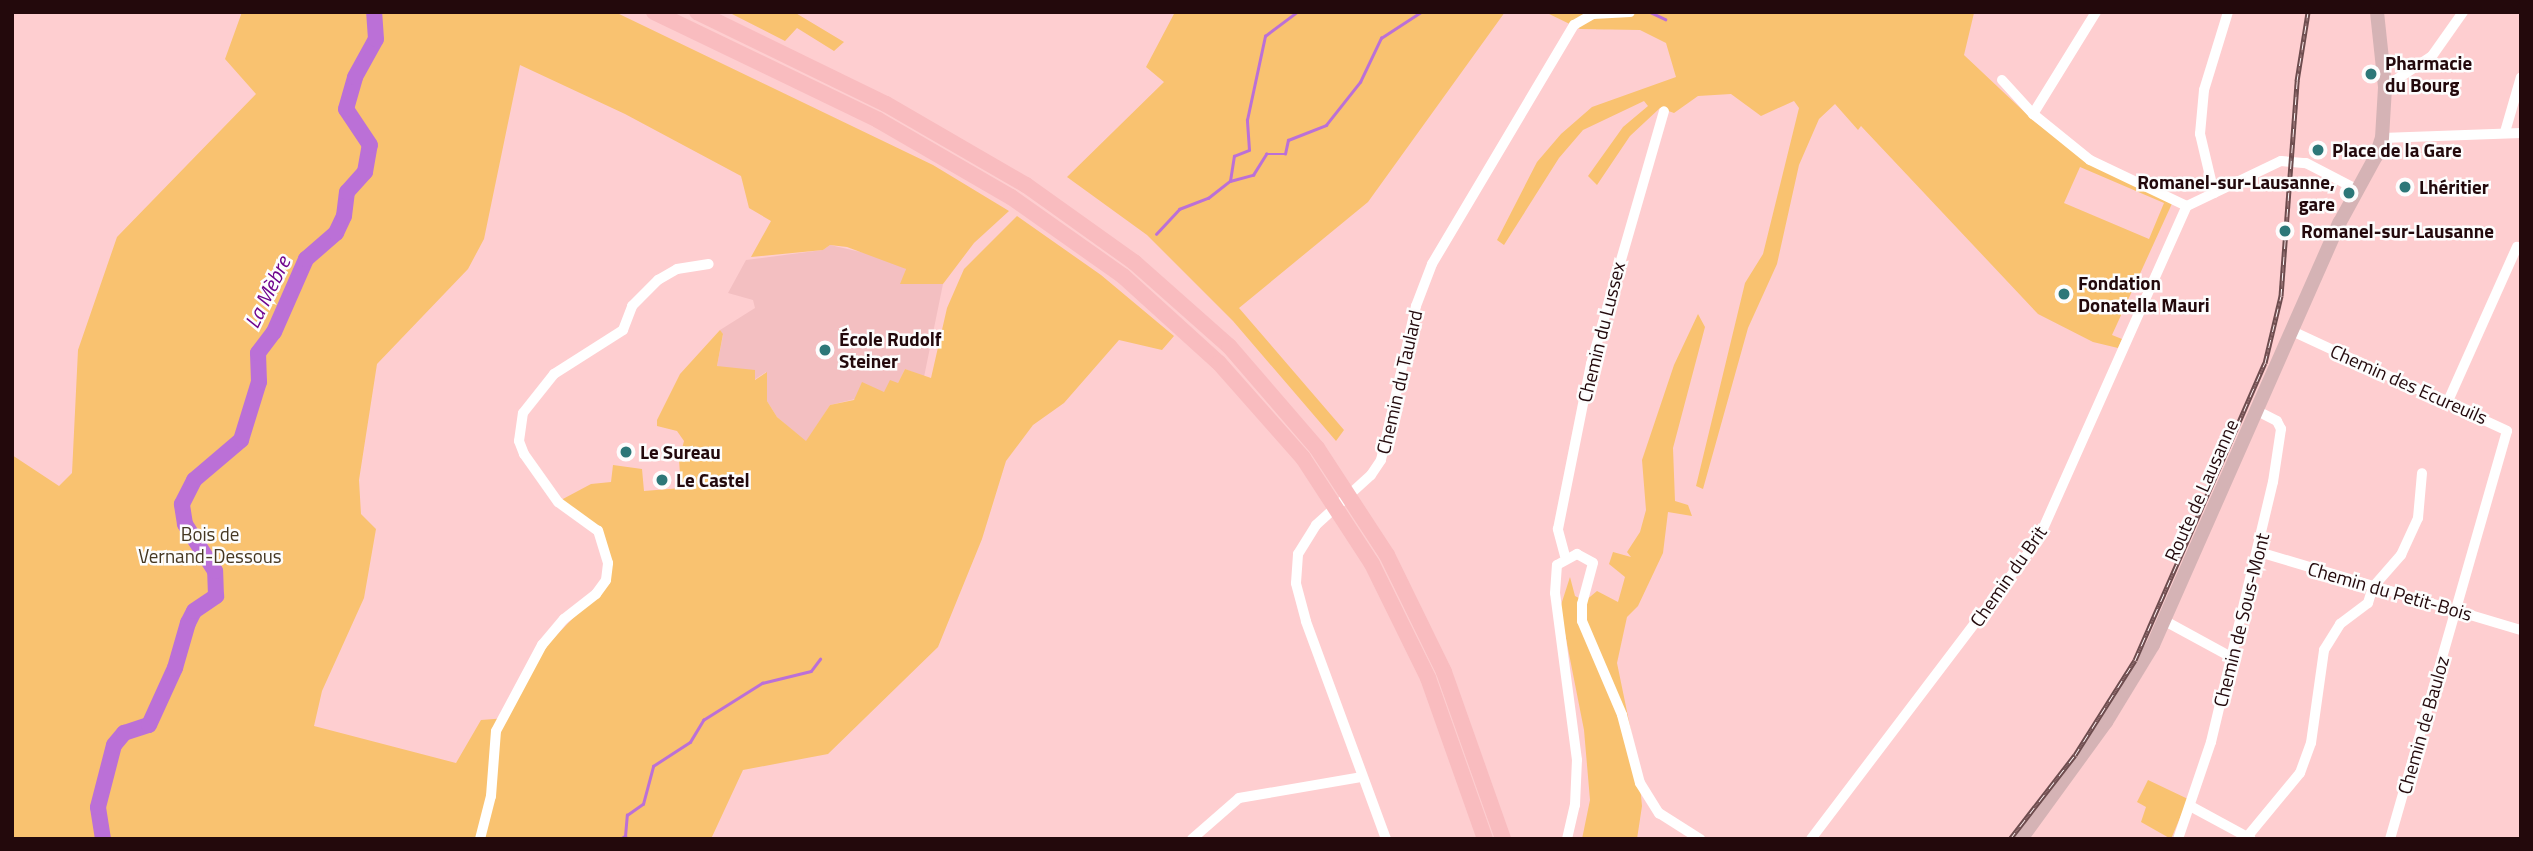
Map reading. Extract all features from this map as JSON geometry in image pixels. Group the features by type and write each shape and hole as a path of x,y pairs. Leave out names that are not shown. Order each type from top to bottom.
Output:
{"highway":[{"path":"654,12 878,120 1011,197 1103,261 1186,330 1287,438 1373,564 1428,678 1485,839"},
{"path":"697,12 886,104 1026,185 1124,254 1199,317 1289,412 1374,533 1444,672 1503,839"}],"main road":[{"path":"2377,12 2385,87 2382,138"},
{"name":"Route de Lausanne","path":"2021,839 2106,722 2165,621 2292,331 2382,138"}],"street":[{"path":"2033,114 2096,12"},
{"path":"2214,193 2200,134 2204,90 2228,12"},
{"path":"2385,87 2432,56 2463,12"},
{"name":"Chemin du Taulard","path":"1386,839 1296,583 1298,554 1315,525 1371,475 1387,443 1416,306 1432,264 1574,26 1593,14 1628,13"},
{"path":"2505,132 2521,77"},
{"path":"2002,80 2033,114 2090,160 2187,206 2261,167 2287,160 2306,163 2358,190"},
{"name":"Chemin du Lussex","path":"1567,839 1578,778 1556,613 1556,569 1565,556 1558,529 1591,364 1664,111"},
{"path":"2382,138 2521,133"},
{"name":"Chemin du Brit","path":"1811,839 2038,540 2187,206"},
{"path":"2448,401 2517,247"},
{"path":"480,839 491,796 496,732 542,645 559,624 596,594 606,580 608,563 598,531 558,502 524,454 519,441 523,413 555,374 622,330 632,306 658,280 677,269 709,264"},
{"name":"Chemin des Ecureuils","path":"2292,331 2502,425 2508,439 2456,610"},
{"name":"Chemin de Sous-Mont","path":"2178,839 2192,807 2259,552 2281,429 2277,421 2257,411"},
{"path":"2192,807 2249,838 2300,773 2311,743 2324,650 2340,624 2368,603 2373,587 2409,540 2418,518 2422,473"},
{"name":"Chemin du Petit-Bois","path":"2259,552 2521,630"},
{"path":"1565,556 1587,557 1594,571 1582,604 1583,621 1622,715 1634,769 1660,813 1700,839"},
{"name":"Chemin de Bauloz","path":"2390,839 2456,610"},
{"path":"2165,621 2231,657"},
{"path":"1192,839 1239,798 1362,777"}],"shaded area":[{"name":"École Rudolf Steiner","path":"830,245 887,258 906,269 901,284 943,284 924,377 905,369 898,383 884,392 830,405 806,442 777,417 767,401 766,372 754,380 717,366 723,335 720,330 755,308 753,300 728,293 746,260 823,250"}],"green space":[{"name":"Bois de Vernand-Dessous","path":"242,12 615,12 933,165 1009,211 974,243 943,284 900,284 906,269 847,247 830,245 823,250 751,257 771,221 749,208 741,176 625,114 520,65 484,239 468,269 377,364 359,480 361,514 376,529 364,598 322,691 314,726 456,763 481,720 507,718 546,646 579,612 612,563 601,529 561,500 591,484 611,482 613,465 642,469 644,491 681,488 679,460 684,441 677,431 657,426 657,420 680,374 720,330 723,334 717,366 755,370 755,380 767,372 767,401 777,417 806,441 830,405 854,400 862,382 884,392 890,380 898,383 905,369 931,378 947,308 964,269 1017,216 1101,275 1174,336 1162,350 1119,340 1064,403 1033,425 1006,461 982,539 938,647 828,754 743,770 711,839 12,839 12,455 59,486 72,473 78,350 117,237 256,94 225,59"},
{"path":"728,12 794,12 844,42 834,51 797,28 785,41"},
{"path":"1175,12 1505,12 1368,202 1239,308 1344,430 1336,441 1233,321 1147,235 1067,177 1164,82 1146,67"},
{"path":"1545,12 1974,13 1964,55 2035,122 2098,167 2175,197 2112,335 2122,339 2118,348 2093,342 2038,314 1861,126 1858,130 1835,104 1819,119 1799,165 1777,264 1748,328 1703,489 1696,486 1745,283 1763,254 1799,108 1794,101 1761,116 1731,94 1698,96 1674,113 1660,108 1630,136 1597,185 1588,176 1623,127 1648,106 1644,101 1583,130 1559,158 1504,245 1497,240 1537,162 1561,134 1592,107 1676,77 1666,43 1640,30 1580,29","holes":["2080,167 2164,203 2149,239 2064,203"]},
{"path":"1698,314 1705,327 1673,448 1675,501 1688,505 1692,516 1668,512 1663,553 1638,606 1627,617 1617,663 1638,765 1642,806 1637,839 1582,839 1590,800 1584,730 1560,608 1570,577 1575,596 1585,601 1597,591 1618,602 1625,577 1609,564 1613,552 1631,557 1627,552 1640,532 1646,510 1642,460 1674,365"},
{"path":"2148,780 2188,799 2171,839 2141,822 2146,807 2137,802"}],"waterway":[{"name":"La Mèbre","path":"103,839 98,807 114,745 124,733 149,725 175,668 194,611 216,596 215,571 185,524 182,504 194,480 241,440 259,382 258,353 274,332 306,259 336,233 344,216 347,192 365,172 370,145 346,109 355,77 376,39 374,12"},
{"path":"1230,181 1234,156 1249,150 1247,120 1265,36 1297,12"},
{"path":"1156,234 1179,209 1208,198 1230,181 1253,175 1266,154 1285,154 1288,140 1326,125 1360,82 1381,38 1421,12"},
{"path":"1650,12 1665,19"},
{"path":"620,839 625,836 627,815 643,804 653,766 690,742 703,720 762,683 811,671 820,659"}],"railway":[{"path":"2010,839 2075,755 2135,660 2265,363 2281,296 2297,81 2308,12"}],"place":[{"name":"Pharmacie du Bourg","path":"2371,74"},
{"name":"Place de la Gare","path":"2318,150"},
{"name":"Lhéritier","path":"2405,187"},
{"name":"Romanel-sur-Lausanne, gare","path":"2349,193"},
{"name":"Romanel-sur-Lausanne","path":"2285,231"},
{"name":"Fondation Donatella Mauri","path":"2064,294"},
{"name":"École Rudolf Steiner","path":"825,350"},
{"name":"Le Sureau","path":"626,452"},
{"name":"Le Castel","path":"662,480"}]}
